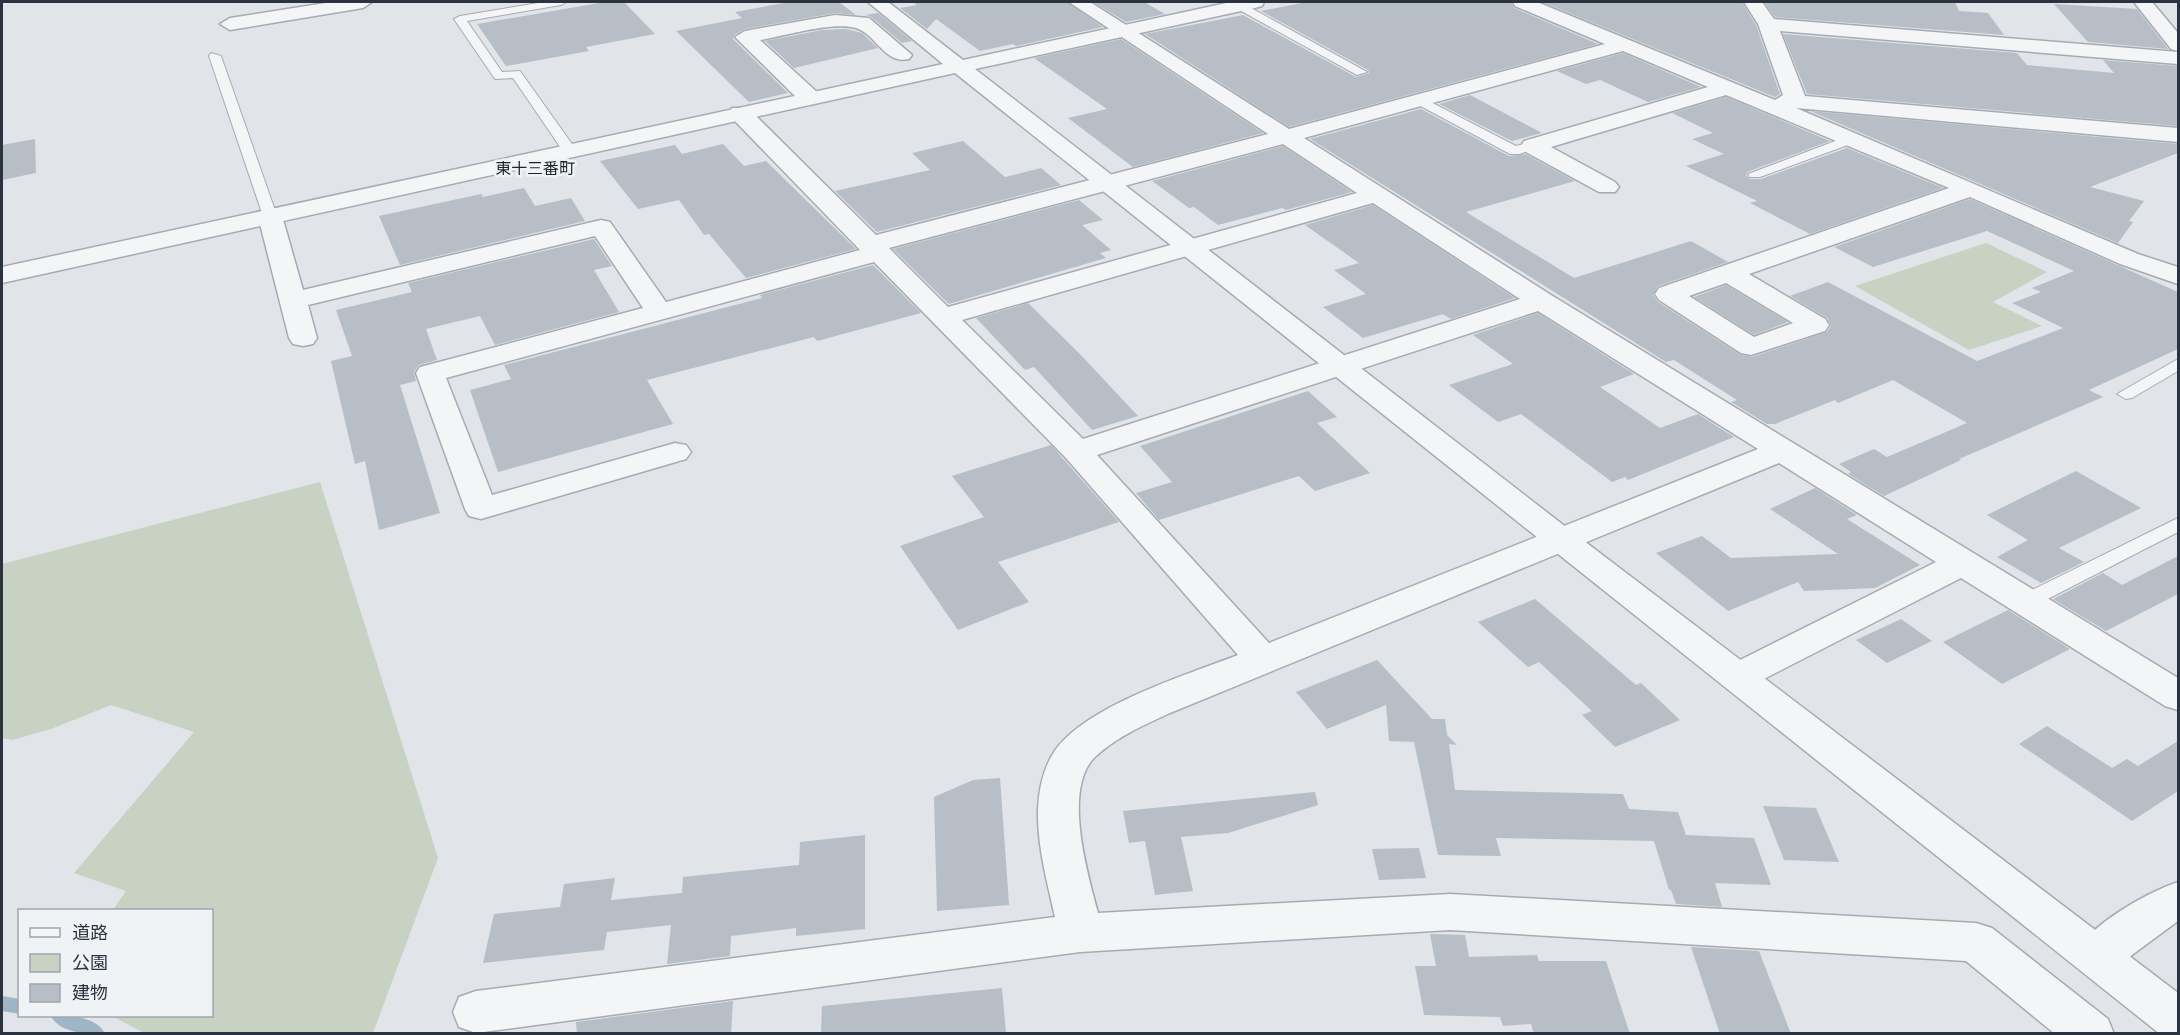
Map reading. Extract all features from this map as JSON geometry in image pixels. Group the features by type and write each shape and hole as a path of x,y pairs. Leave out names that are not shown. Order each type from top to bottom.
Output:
{"street":[{"path":"230,24 363,2"},
{"path":"877,2 960,65 1559,539 1739,676 2178,1020"},
{"path":"1078,2 1541,301 2178,696"},
{"path":"1522,2 1971,189 2129,259 2178,276"},
{"path":"1753,2 1768,24 1796,102"},
{"path":"2142,2 2178,45"},
{"path":"2,275 1246,3"},
{"path":"810,98 745,37 836,21 862,22 902,55"},
{"path":"1768,24 2178,58"},
{"path":"675,452 481,509 430,373 659,312 1107,182 1626,44"},
{"path":"1532,146 1726,88"},
{"path":"1762,102 1796,102 2178,135"},
{"path":"740,113 874,249 945,316 1077,451 1263,660"},
{"path":"1532,146 1607,187"},
{"path":"1730,274 1971,189"},
{"path":"945,316 1375,195"},
{"path":"270,216 303,338"},
{"path":"292,301 601,227 659,312"},
{"path":"1077,451 1343,367 1541,301"},
{"path":"1080,933 1059,824 1060,793 1068,762 1093,735 1147,708 1263,660 1781,451"},
{"path":"1739,676 1962,563"},
{"path":"2097,955 2152,914 2178,900"},
{"path":"476,1012 1080,933 1450,912 1976,942 2091,1034"}],"lane":[{"path":"561,2 460,19 499,76 516,74 570,151"},
{"path":"1246,3 1361,72"},
{"path":"215,56 270,216"},
{"path":"1419,100 1515,151 1532,146"},
{"path":"1755,174 1851,139"},
{"path":"2126,394 2178,364"},
{"path":"2025,602 2178,524"}],"green space":[{"path":"1986,243 2047,272 1993,302 2042,326 1969,350 1855,286"},
{"path":"320,482 438,858 373,1033 144,1033 114,1017 213,1017 213,909 114,909 126,891 74,873 194,732 111,705 51,729 12,740 2,738 2,564"}],"building":[{"path":"605,2 624,2 655,34 586,47 589,51 506,66 477,24"},
{"path":"789,2 839,2 856,15 835,13 745,29 734,35 733,39 788,93 749,102 676,31 742,18 735,12"},
{"path":"913,2 1067,2 1103,27 1016,46 1013,44 980,51 936,19 927,29 900,8 917,5"},
{"path":"1093,2 1144,2 1165,14 1126,22"},
{"path":"1307,2 1511,2 1514,8 1598,44 1289,127 1145,34 1243,15 1356,77 1369,73 1368,70 1261,11"},
{"path":"1542,2 1742,2 1756,25 1780,94 1775,97"},
{"path":"1764,2 1955,2 1959,11 1988,13 2004,35 1775,17"},
{"path":"2054,4 2137,9 2168,49 2088,42"},
{"path":"878,13 912,41 902,43 870,16 865,15"},
{"path":"846,29 862,33 878,48 794,68 765,41 822,30"},
{"path":"1783,34 2017,53 2027,65 2114,73 2103,60 2178,66 2178,126 1807,94"},
{"path":"1121,39 1263,133 1133,167 1068,118 1107,109 1034,58"},
{"path":"1623,53 1701,87 1648,102 1600,80 1586,84 1557,71"},
{"path":"1470,95 1542,133 1512,141 1439,104"},
{"path":"1726,97 1830,141 1747,172 1746,175 1750,179 1761,179 1847,148 1943,188 1810,234 1750,203 1757,201 1686,166 1724,154 1692,139 1713,133 1672,113"},
{"path":"1421,109 1509,156 1525,154 1575,181 1466,212 1574,278 1691,241 1728,262 1658,286 1653,295 1658,302 1741,355 1752,357 1827,332 1831,326 1827,318 1790,296 1828,282 1977,361 2063,328 2012,303 2041,292 2032,288 2074,271 1987,231 1873,267 1834,247 1970,199 2178,292 2178,349 2089,390 2103,397 1959,459 1961,460 1884,496 1848,474 1851,472 1839,464 1874,449 1887,457 1967,423 1893,380 1838,403 1835,400 1775,424 1767,424 1731,402 1737,400 1674,360 1666,362 1310,139"},
{"path":"1810,111 2178,144 2178,153 2090,187 2144,201 2129,221 2133,222 2118,243"},
{"path":"35,139 36,173 2,180 2,145"},
{"path":"963,141 1005,177 1041,168 1061,185 877,232 835,191 930,170 912,153"},
{"path":"723,144 744,166 766,161 856,249 746,278 709,234 704,235 679,200 638,209 600,161 675,145 682,154"},
{"path":"1283,146 1352,192 1218,225 1194,207 1189,208 1152,181"},
{"path":"524,188 535,206 571,198 585,221 400,265 379,216 481,194 483,197"},
{"path":"1079,200 1103,220 1082,225 1111,250 1100,253 1106,258 949,304 893,249"},
{"path":"1373,205 1515,298 1451,319 1443,314 1363,338 1323,307 1366,294 1334,270 1359,263 1305,225"},
{"path":"594,239 612,266 594,270 619,312 495,345 480,316 426,329 437,360 419,365 414,372 416,381 400,385 440,513 379,530 365,461 355,464 331,361 352,356 336,310 412,292 408,283"},
{"path":"873,265 921,313 817,341 814,337 647,380 673,424 498,472 470,390 511,379 504,365 762,298 760,295"},
{"path":"1726,285 1788,322 1754,335 1694,297"},
{"path":"1028,303 1138,416 1092,430 1034,367 1025,370 976,318"},
{"path":"1538,313 1634,374 1600,387 1660,428 1698,414 1734,437 1628,480 1625,477 1612,482 1521,414 1498,422 1449,385 1513,364 1473,335"},
{"path":"1308,391 1337,417 1317,423 1370,473 1315,491 1299,476 1159,520 1136,493 1172,482 1140,446"},
{"path":"1051,445 1119,522 998,562 1029,602 958,630 900,546 984,517 952,476"},
{"path":"2076,471 2141,508 2059,548 2084,562 2041,583 1997,557 2028,540 1987,515"},
{"path":"1815,488 1857,515 1847,519 1920,565 1875,588 1804,591 1798,582 1728,611 1656,553 1702,536 1731,558 1838,554 1770,509"},
{"path":"2178,556 2178,594 2106,631 2053,599 2103,573 2122,585"},
{"path":"1535,599 1636,685 1641,683 1680,720 1615,747 1582,715 1592,711 1539,662 1528,667 1478,622"},
{"path":"2008,610 2070,649 2002,684 1943,642"},
{"path":"1901,619 1932,641 1887,663 1856,640"},
{"path":"1377,660 1432,719 1445,719 1447,735 1457,745 1449,744 1455,790 1623,794 1629,809 1678,812 1686,835 1754,838 1771,885 1715,883 1722,907 1676,904 1669,890 1654,841 1496,838 1501,856 1438,855 1414,742 1389,741 1386,705 1327,729 1296,692"},
{"path":"2047,726 2112,768 2127,759 2138,766 2178,741 2178,791 2132,821 2019,744"},
{"path":"1000,778 1009,905 937,911 934,797 973,780"},
{"path":"1315,792 1318,805 1228,833 1181,837 1193,891 1155,895 1145,841 1129,843 1123,811"},
{"path":"1763,806 1816,808 1839,862 1784,860"},
{"path":"865,835 865,929 796,936 796,928 731,936 730,956 667,964 671,925 607,932 604,950 483,963 494,914 560,907 564,884 615,878 611,900 682,893 683,877 799,865 800,842"},
{"path":"1419,848 1426,878 1379,880 1372,849"},
{"path":"1430,934 1465,935 1469,957 1537,955 1539,961 1606,961 1630,1034 1534,1034 1531,1024 1503,1026 1500,1017 1424,1015 1415,966 1436,966"},
{"path":"1691,947 1759,951 1791,1034 1720,1034"},
{"path":"1002,988 1006,1034 821,1034 822,1006"},
{"path":"733,1001 731,1034 577,1034 576,1022"}],"waterway":[{"path":"2,1004 18,1007"},
{"path":"62,1017 97,1034"}],"district":[{"name":"東十三番町","path":"535,168"}]}
